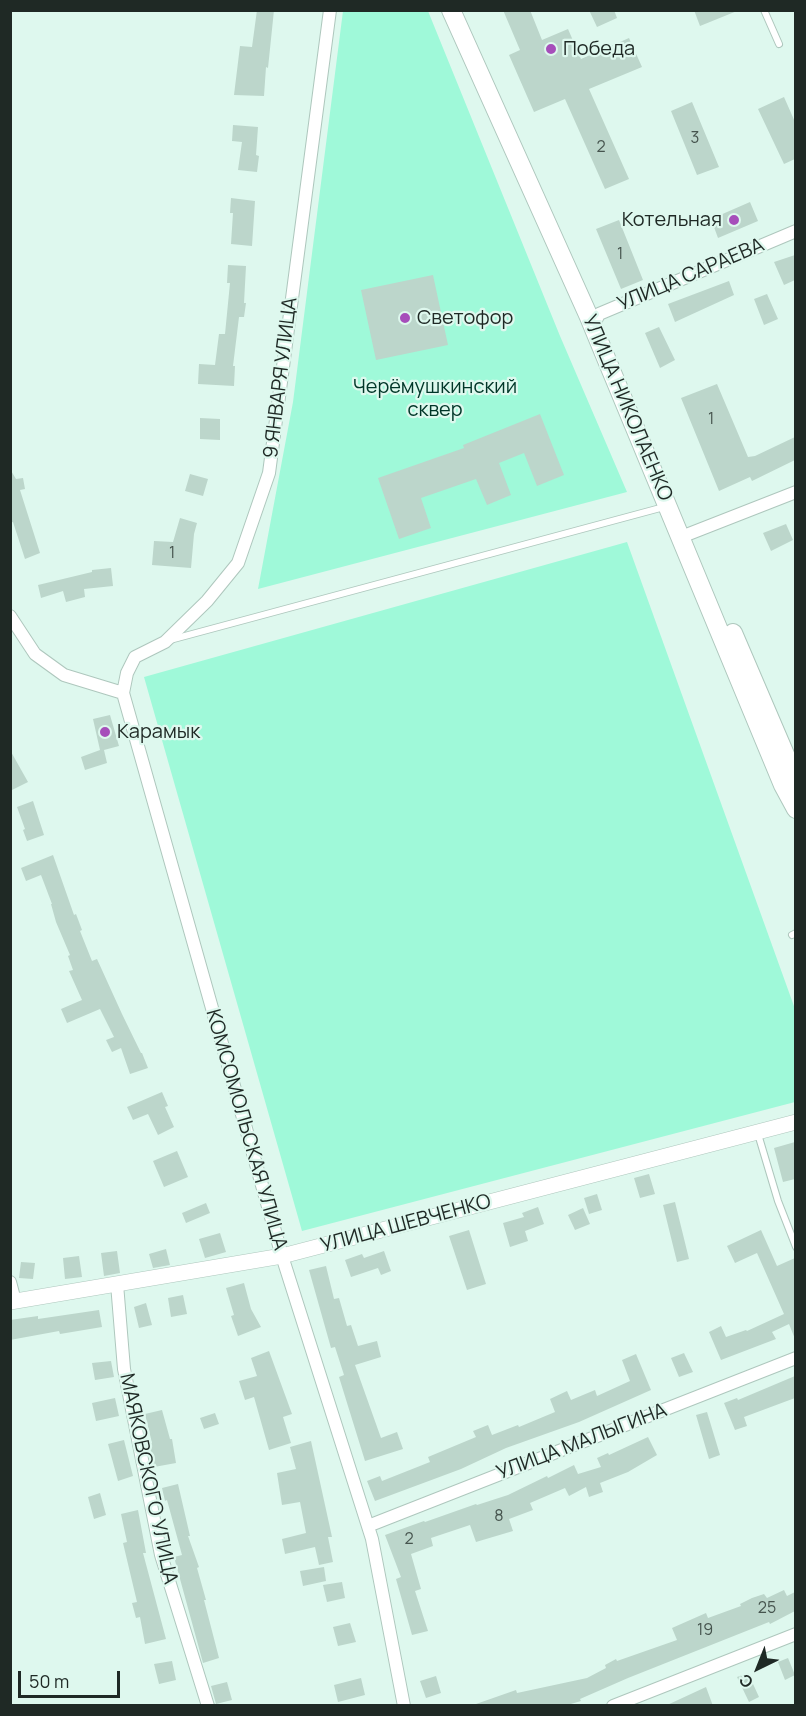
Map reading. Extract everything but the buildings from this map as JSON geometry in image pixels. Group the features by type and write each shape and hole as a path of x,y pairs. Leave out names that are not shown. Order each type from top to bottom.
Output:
{"main road":[{"name":"УЛИЦА НИКОЛАЕНКО","path":"451,10 596,320 668,506 685,536"},
{"name":"УЛИЦА НИКОЛАЕНКО","path":"459,10 596,320 685,536 792,781 795,810"}],"street":[{"name":"9 ЯНВАРЯ УЛИЦА","path":"123,693 127,673 135,657 165,642 207,601 238,563 269,473 330,10"},
{"name":"УЛИЦА САРАЕВА","path":"596,320 795,231"},
{"path":"685,536 795,492"},
{"path":"10,616 35,654 64,675 123,693"},
{"name":"КОМСОМОЛЬСКАЯ УЛИЦА","path":"123,693 282,1256 368,1526 389,1619 404,1706"},
{"name":"УЛИЦА ШЕВЧЕНКО","path":"13,1302 282,1256 795,1122"},
{"path":"10,1282 13,1302"},
{"name":"МАЯКОВСКОГО УЛИЦА","path":"117,1284 124,1369 161,1555 208,1706"},
{"name":"УЛИЦА МАЛЫГИНА","path":"368,1526 795,1358"},
{"path":"613,1706 795,1634"}],"lane":[{"path":"764,10 779,44"},
{"path":"165,642 668,506"},
{"path":"758,1131 778,1201 795,1247"}],"green space":[{"name":"Черёмушкинский сквер","path":"343,11 428,11 560,336 627,492 258,589 293,402"},
{"path":"627,542 795,1009 795,1102 302,1231 144,677"}],"place":[{"name":"Победа","path":"551,49"},
{"name":"Котельная","path":"734,220"},
{"name":"Светофор","path":"405,318"},
{"name":"Карамык","path":"105,732"}]}
